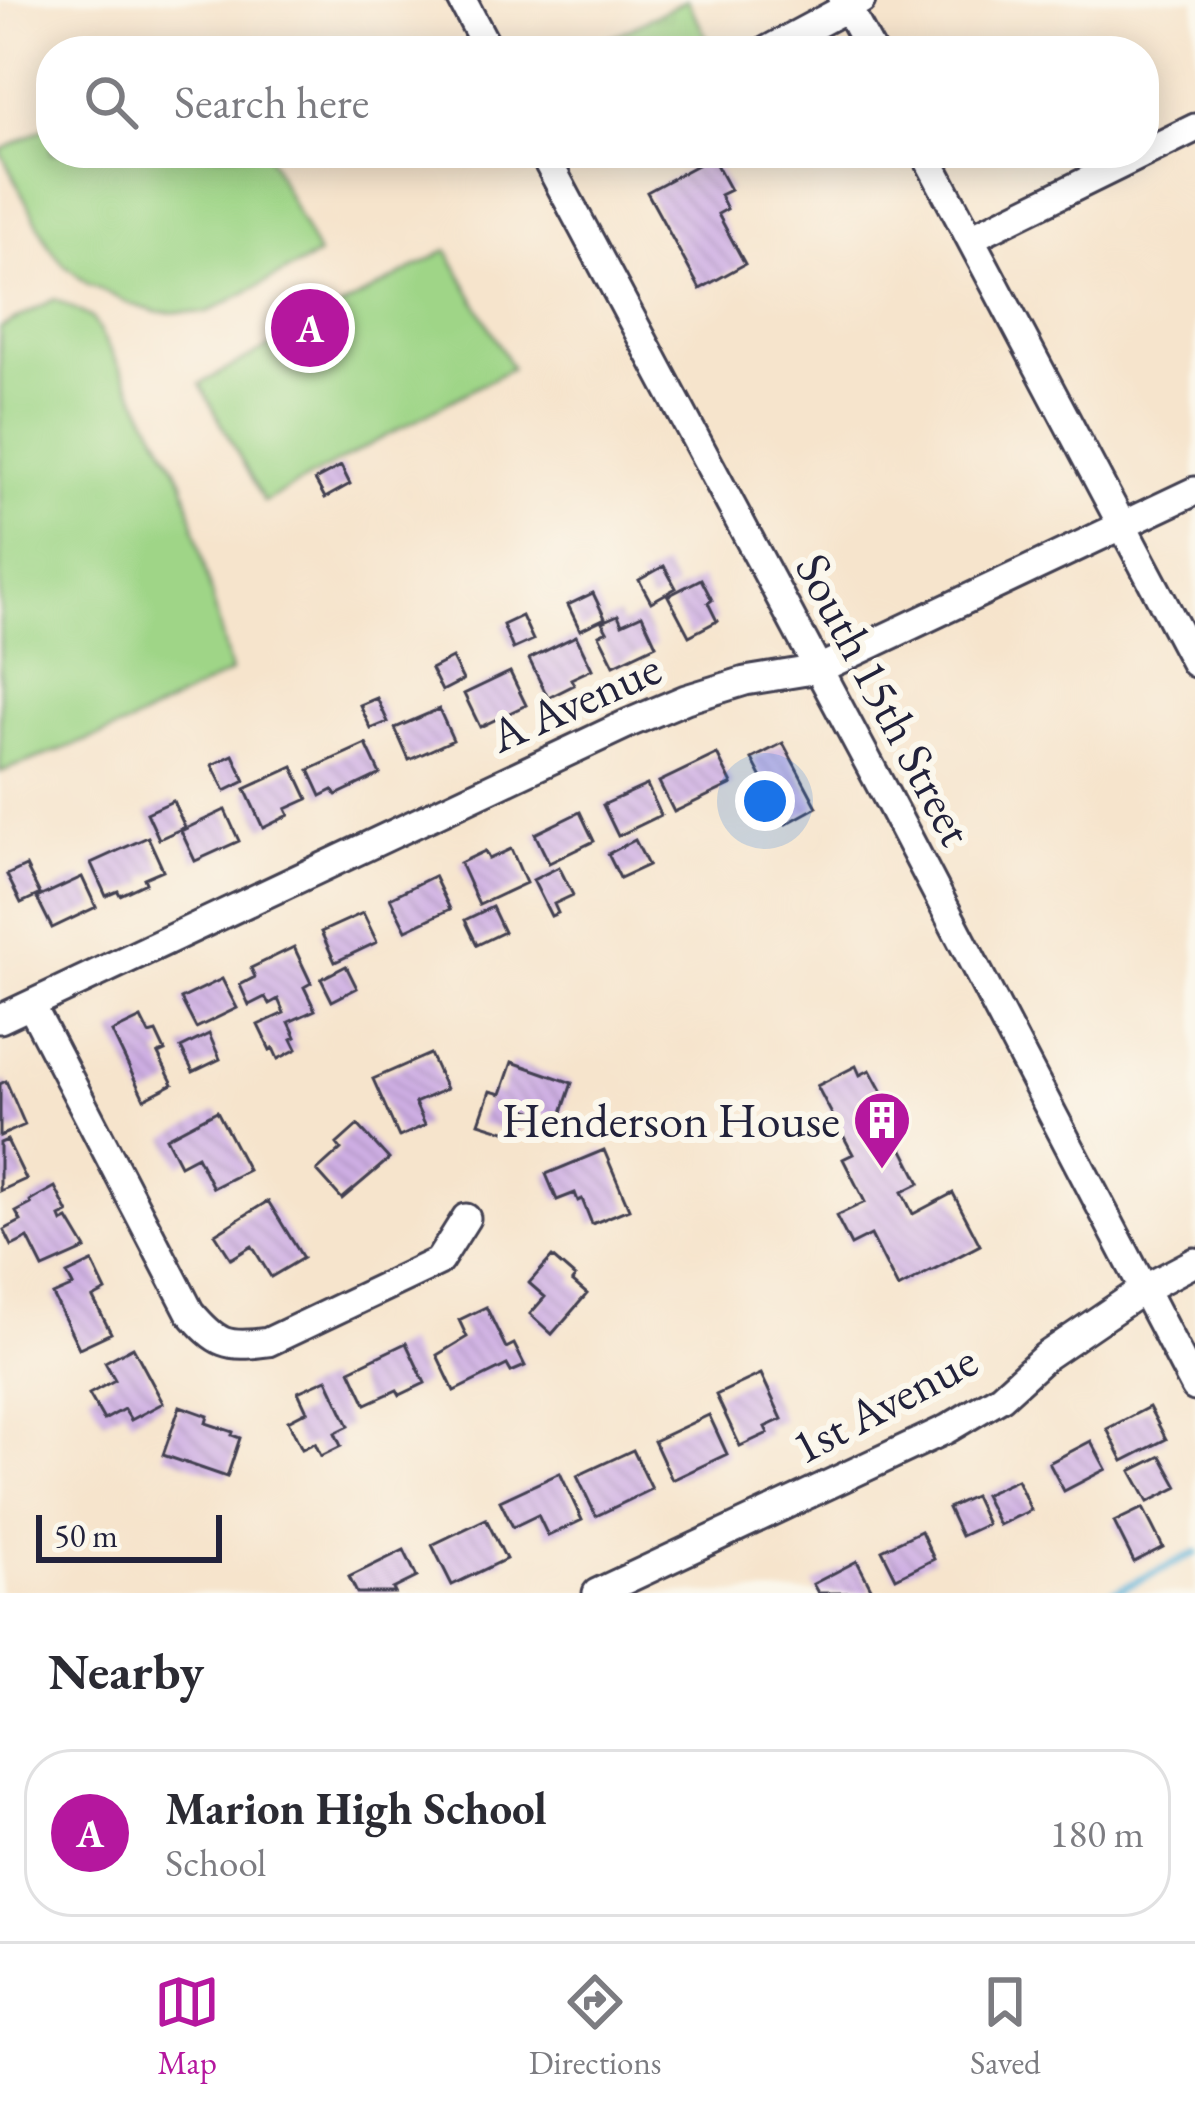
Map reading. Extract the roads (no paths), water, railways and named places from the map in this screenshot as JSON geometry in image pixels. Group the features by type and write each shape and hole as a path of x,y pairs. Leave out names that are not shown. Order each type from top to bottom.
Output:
{"street":[{"path":"462,0 481,36"},
{"path":"792,36 850,2 865,36"},
{"path":"1159,146 1195,128"},
{"name":"South 15th Street","path":"551,168 1195,1387"},
{"path":"933,168 1195,663"},
{"path":"971,238 1113,168"},
{"name":"A Avenue","path":"0,1019 686,698 819,669 1195,491"},
{"path":"31,1004 190,1312 210,1336 238,1346 268,1342 439,1261 466,1218"},
{"name":"1st Avenue","path":"597,1593 947,1429 1001,1397 1046,1356 1144,1289 1195,1262"}],"waterway":[{"path":"1113,1593 1195,1553"}],"place":[{"name":"Marion High School","path":"310,328"},
{"name":"Henderson House","path":"882,1171"}]}
